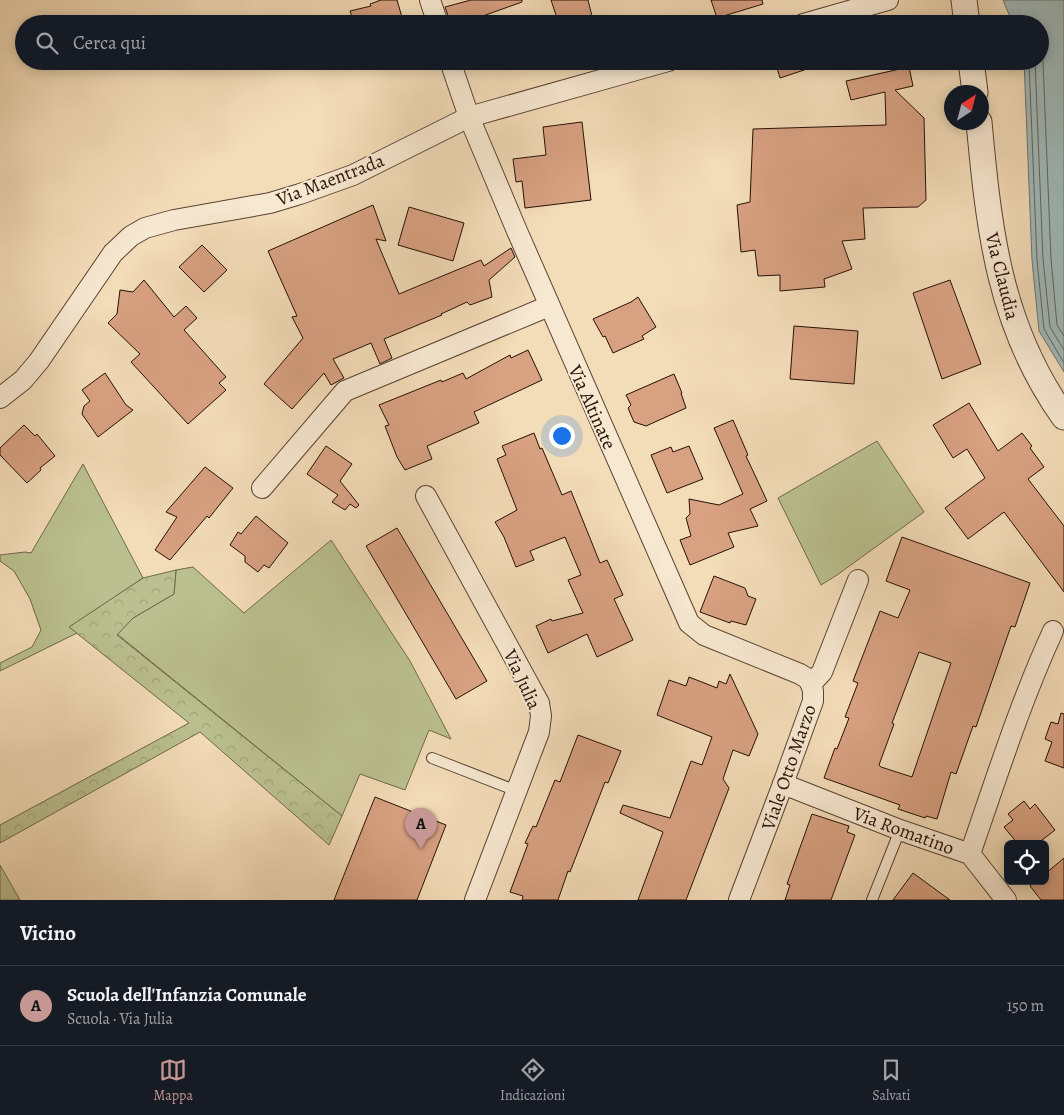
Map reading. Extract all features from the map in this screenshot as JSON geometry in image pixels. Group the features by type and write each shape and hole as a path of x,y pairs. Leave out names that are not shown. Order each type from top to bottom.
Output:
{"street":[{"path":"430,0 435,15"},
{"path":"834,15 888,0"},
{"path":"964,0 966,15"},
{"name":"Via Altinate","path":"453,70 468,117 689,623 704,635 800,674 808,678 811,684"},
{"name":"Via Maentrada","path":"0,398 23,380 39,361 112,253 130,236 145,228 174,220 270,203 300,194 353,175 468,117 636,70"},
{"path":"972,70 974,85"},
{"name":"Via Claudia","path":"979,130 991,233 1011,314 1023,346 1035,370 1064,417"},
{"path":"262,488 345,391 550,306"},
{"name":"Via Julia","path":"426,496 539,703 541,716 539,732 475,900"},
{"name":"Viale Otto Marzo","path":"739,900 784,784 812,701 813,692 811,684 822,672 858,580"},
{"path":"970,854 998,771 1053,631"},
{"name":"Via Romatino","path":"784,784 900,830 970,854 1006,900"}],"lane":[{"path":"432,758 517,791"},
{"path":"872,900 900,830"}],"green space":[{"path":"877,441 924,512 821,585 778,498"},
{"path":"83,464 143,578 70,627 77,633 0,671 0,663 32,647 41,630 30,599 14,571 0,561 0,555 31,553"},
{"path":"331,540 410,661 451,739 429,730 405,790 360,774 342,816 117,634 133,618 174,594 176,570 193,567 244,613"},
{"path":"176,570 174,594 133,618 117,635 342,816 329,845 200,732 0,843 0,825 189,723 69,627 143,578"},
{"path":"0,865 20,900 0,900"}],"water":[{"path":"1003,0 1064,0 1064,372 1039,331 1032,260 1024,70 1049,70 1049,15 1009,15"}],"building":[{"path":"381,0 397,0 401,15 351,15 350,11 371,6 370,4"},
{"path":"471,0 522,0 522,2 486,15 448,15 445,7"},
{"path":"551,0 588,0 592,15 556,15"},
{"path":"711,0 762,0 763,4 727,15 716,15"},
{"path":"778,70 804,70 780,78"},
{"path":"896,70 910,70 913,86 895,90 924,118 926,200 918,207 863,208 865,239 842,241 852,269 824,279 825,287 780,291 780,275 758,276 755,250 741,252 737,205 750,202 753,129 886,125 885,92 851,100 846,81"},
{"path":"582,122 591,200 525,208 522,181 516,182 513,159 546,155 543,127"},
{"path":"373,205 386,241 376,239 399,294 481,260 484,266 511,248 515,257 489,280 492,297 470,305 467,302 442,315 384,339 392,358 380,364 371,343 333,359 344,378 331,385 324,373 292,409 264,384 303,338 292,317 297,316 268,251"},
{"path":"409,207 464,223 453,261 398,245"},
{"path":"202,245 227,270 204,292 179,267"},
{"path":"144,280 174,317 186,306 197,318 184,330 226,377 219,383 226,390 188,424 131,362 140,354 108,323 117,314 120,290 133,292"},
{"path":"950,280 981,364 942,379 913,293"},
{"path":"638,297 656,327 642,336 644,339 613,353 605,336 603,337 593,319"},
{"path":"794,326 858,331 854,384 790,379"},
{"path":"528,350 542,380 474,412 479,423 427,446 432,459 405,470 397,457 385,426 389,425 379,405 463,373 466,379 510,355 511,358"},
{"path":"105,373 126,405 133,410 98,437 82,414 84,406 90,401 82,390"},
{"path":"674,374 686,408 646,426 634,422 628,408 631,405 626,395"},
{"path":"969,403 998,451 1022,433 1044,467 1028,479 1064,526 1064,592 1004,512 968,539 945,508 985,478 967,449 953,458 933,425"},
{"path":"733,420 748,455 746,456 767,501 750,509 758,526 728,533 734,547 690,565 680,540 691,536 686,518 690,514 689,499 719,505 743,494 714,428"},
{"path":"24,425 35,436 37,434 55,456 40,468 41,470 27,483 0,455 0,448"},
{"path":"534,433 562,495 571,491 600,563 607,560 623,595 614,599 633,640 597,657 587,634 548,653 536,626 551,619 552,621 583,613 568,580 581,575 565,537 530,551 534,560 516,567 504,537 495,522 517,510 497,459 506,455 502,446"},
{"path":"326,446 352,464 340,481 359,505 356,508 350,504 345,510 332,502 338,495 307,474"},
{"path":"689,446 703,479 667,493 651,455 671,447 673,452"},
{"path":"205,467 233,488 209,518 207,516 170,560 155,550 177,517 166,512"},
{"path":"256,516 288,543 269,568 264,565 258,572 245,562 245,556 230,545 238,532 241,534"},
{"path":"397,528 487,681 456,699 366,546"},
{"path":"902,537 1030,583 1015,627 1011,626 976,727 973,726 956,774 951,772 937,819 926,816 925,818 898,809 900,805 824,778 849,718 845,717 858,683 853,681 880,611 898,618 910,590 886,581","holes":["919,652 951,663 912,777 881,767 879,765 894,724 892,723"]},
{"path":"714,576 745,588 748,596 756,599 746,625 731,621 730,623 700,612"},
{"path":"730,674 758,734 749,756 733,750 723,779 729,788 686,900 638,900 663,832 620,813 623,805 670,818 691,761 702,765 712,737 657,715 669,680 686,686 689,677 717,688 719,681 726,684"},
{"path":"1061,713 1064,714 1064,768 1045,761 1052,742 1045,739 1051,722 1058,724"},
{"path":"578,735 621,751 608,783 605,782 558,900 522,900 523,896 510,892 528,844 525,843 533,826 536,827 555,780 560,782"},
{"path":"375,797 446,825 417,900 334,900"},
{"path":"1024,801 1030,809 1035,804 1055,830 1042,840 1015,840 1004,827 1013,820 1008,814"},
{"path":"812,814 849,826 847,832 855,835 831,900 785,900 790,885 787,884"},
{"path":"1064,858 1064,900 1041,900 1030,886 1049,885 1049,871"},
{"path":"913,873 950,900 893,900"}],"place":[{"name":"Scuola dell'Infanzia Comunale","path":"421,849"}]}
